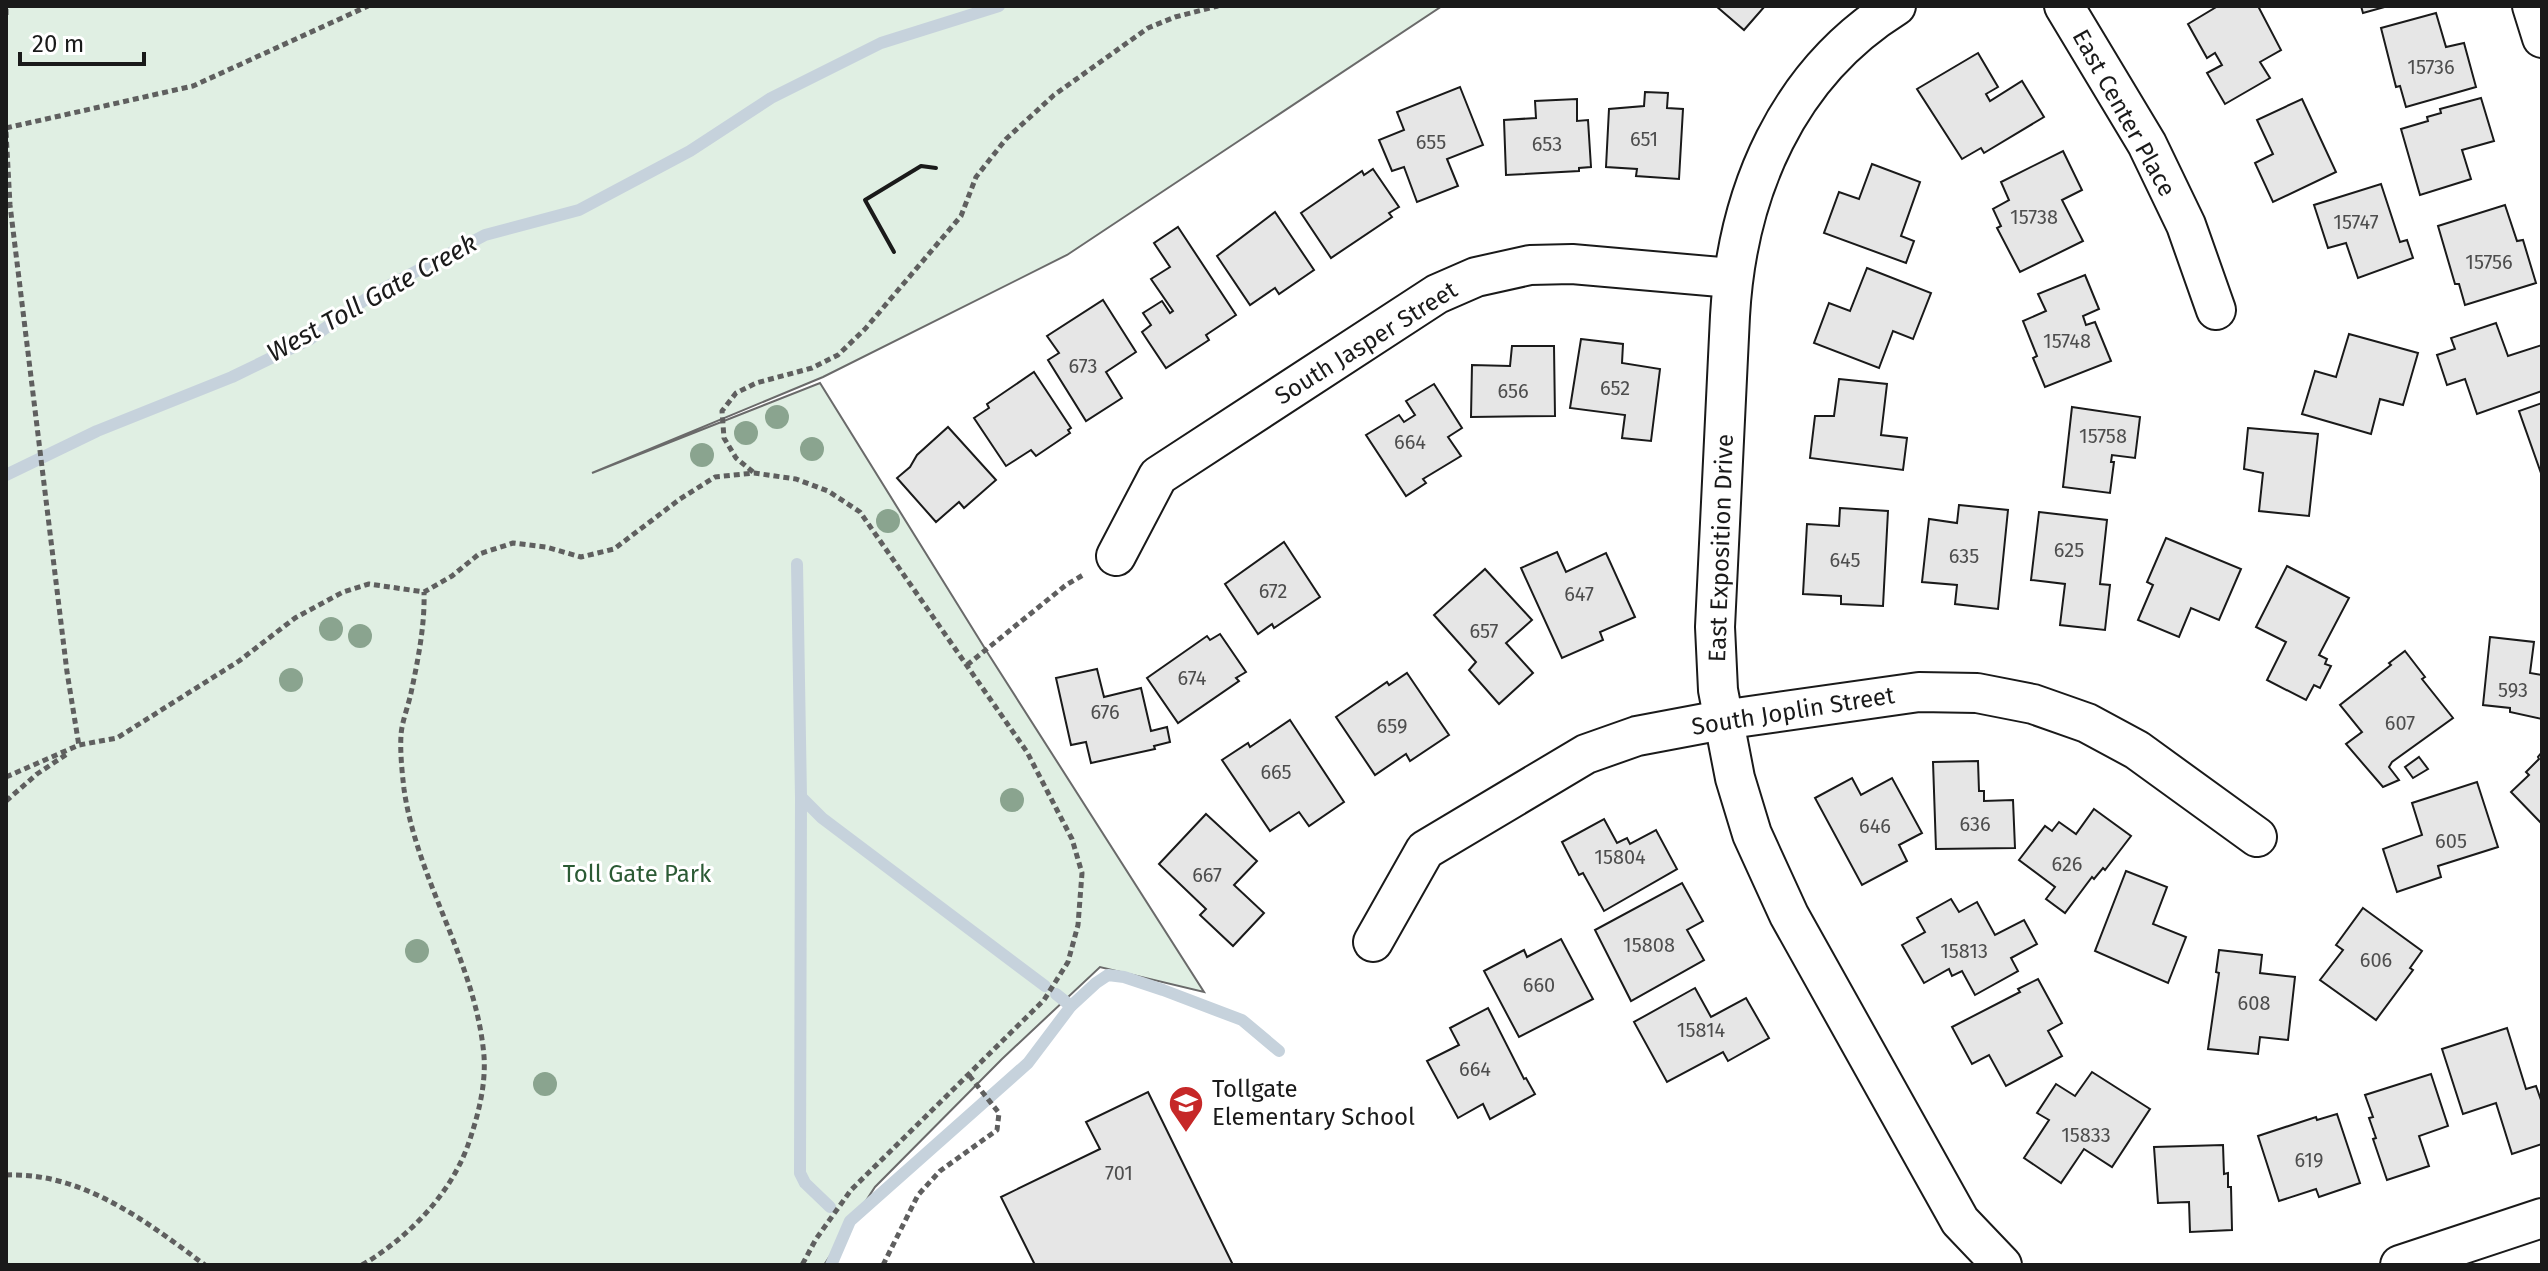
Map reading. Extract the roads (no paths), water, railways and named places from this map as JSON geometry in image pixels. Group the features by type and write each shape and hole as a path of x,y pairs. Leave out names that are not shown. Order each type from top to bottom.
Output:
{"street":[{"name":"East Exposition Drive","path":"1896,6 1837,54 1788,115 1761,166 1743,221 1732,278 1715,627 1722,720 1752,834 1789,915 1960,1221 2002,1265"},
{"name":"East Center Place","path":"2064,6 2147,144 2186,225 2216,310"},
{"path":"2532,6 2542,38"},
{"name":"South Jasper Street","path":"1116,556 1158,476 1437,294 1476,277 1530,265 1572,264 1732,278"},
{"name":"South Joplin Street","path":"1373,942 1425,850 1586,754 1637,736 1722,720 1919,692 1977,693 2033,704 2087,723 2137,750 2257,837"},
{"path":"2400,1265 2542,1218"}],"waterway":[{"name":"West Toll Gate Creek","path":"6,475 97,431 232,377 310,339 373,294 485,235 579,210 690,151 771,98 881,43 999,6"},
{"path":"797,564 801,797 800,1173 805,1183 830,1207"},
{"path":"801,797 822,818 1045,986"},
{"path":"831,1265 850,1221 1028,1063 1071,1006 1108,975 1163,990 1242,1020 1279,1051"},
{"path":"1056,994 1071,1006"}],"place":[{"name":"Tollgate Elementary School","path":"1186,1134"}],"park label":[{"name":"Toll Gate Park","path":"637,874"}]}
